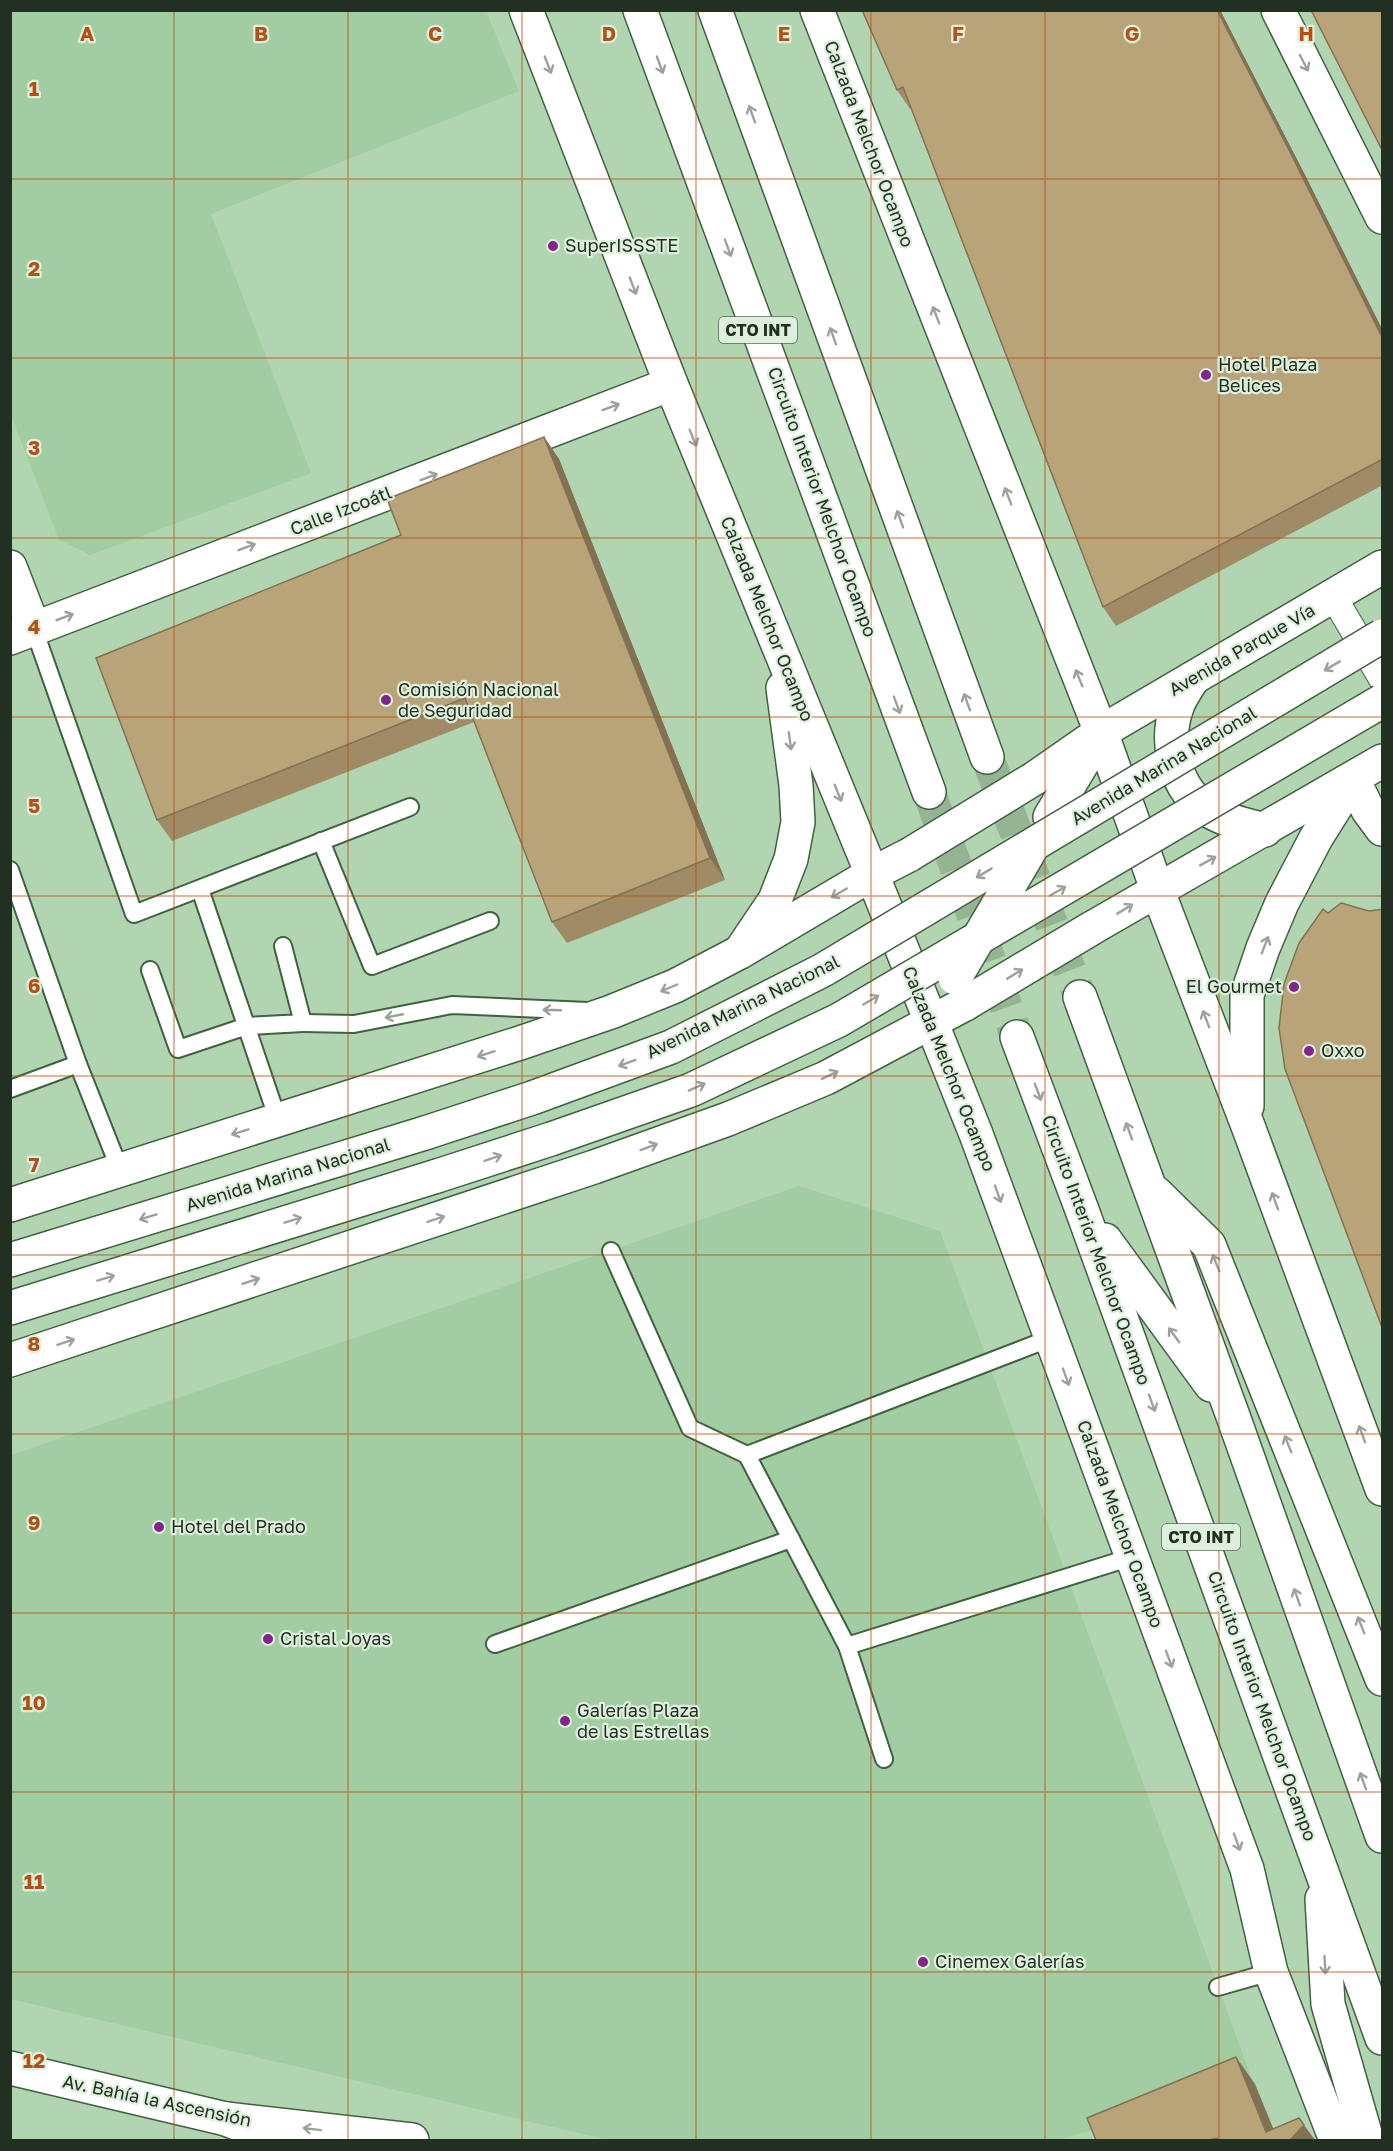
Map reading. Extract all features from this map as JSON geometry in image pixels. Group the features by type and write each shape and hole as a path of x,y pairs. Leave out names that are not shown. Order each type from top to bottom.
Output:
{"main road":[{"name":"Calzada Melchor Ocampo","path":"526,10 671,384 976,1134 1247,1869 1271,1972 1336,2140"},
{"name":"Circuito Interior Melchor Ocampo","path":"640,10 929,792"},
{"path":"715,10 987,757"},
{"name":"Calzada Melchor Ocampo","path":"817,10 1101,732 1157,889 1383,1489"},
{"path":"1278,10 1383,217"},
{"name":"Calle Izcoátl","path":"22,633 671,384"},
{"path":"10,567 22,633"},
{"name":"Avenida Parque Vía","path":"1101,732 1383,567"},
{"name":"Avenida Marina Nacional","path":"10,1260 532,1098 670,1047 823,970 1383,636"},
{"path":"740,952 775,900 791,859 798,822 796,785 776,642"},
{"path":"1193,678 1177,706 1171,734 1174,762 1186,789 1207,809 1233,822 1266,830"},
{"path":"10,1308 437,1176 691,1090 839,1020 1383,701"},
{"path":"10,1205 520,1043 611,1012 675,986 740,952 872,874 909,855 1035,778 1101,732"},
{"path":"10,1360 594,1167 728,1119 826,1077 930,1023 960,991 1050,817 1101,732"},
{"path":"960,991 1092,928 1383,761"},
{"path":"1353,779 1368,810 1383,829"},
{"path":"1248,1126 1247,995 1282,903 1316,838 1353,779"},
{"path":"1080,997 1383,1836"},
{"name":"Circuito Interior Melchor Ocampo","path":"1017,1038 1082,1210 1383,2038"},
{"path":"1149,1186 1209,1245 1383,1679"},
{"path":"1082,1210 1233,1416"},
{"path":"1320,1864 1328,2004 1366,2140"},
{"name":"Av. Bahía la Ascensión","path":"10,2068 226,2119 412,2140"},
{"path":"226,2119 279,2140"}],"street":[{"path":"1333,596 1383,679"}],"lane":[{"path":"22,633 134,914 410,807"},
{"path":"321,842 372,966 490,921"},
{"path":"10,870 78,1064 120,1170"},
{"path":"200,890 278,1120"},
{"path":"283,946 303,1023"},
{"path":"150,970 178,1049 247,1026 303,1023 354,1024 452,1005 611,1012"},
{"path":"10,1089 78,1064"},
{"path":"611,1251 690,1428 747,1455 847,1647 884,1759"},
{"path":"747,1455 1051,1338"},
{"path":"495,1644 791,1539"},
{"path":"847,1647 1132,1557"},
{"path":"1218,1987 1271,1972"}],"shaded area":[{"path":"11,10 486,11 519,91 211,214 311,473 90,555 59,540 11,415"},
{"name":"Galerías Plaza de las Estrellas","path":"799,1186 940,1231 1252,2079 1060,2140 608,2140 11,1999 11,1455"}],"building":[{"path":"862,10 1217,10 1383,339 1383,459 1103,607 903,87 897,90"},
{"path":"1311,10 1383,10 1383,152"},
{"name":"Comisión Nacional de Seguridad","path":"544,437 710,858 552,922 465,698 157,820 96,658 401,535 387,499"},
{"path":"1341,903 1369,911 1383,909 1383,1330 1285,1069 1279,1028 1284,984 1299,943 1323,909 1328,913"},
{"path":"1236,2057 1266,2132 1299,2118 1304,2125 1290,2140 1218,2140 1217,2138 1209,2140 1096,2140 1087,2118"}],"tunnel":[{"path":"987,757 1080,997"},
{"path":"929,792 1017,1037"}],"place":[{"name":"SuperISSSTE","path":"553,246"},
{"name":"Hotel Plaza Belices","path":"1206,375"},
{"name":"Comisión Nacional de Seguridad","path":"386,700"},
{"name":"El Gourmet","path":"1294,987"},
{"name":"Oxxo","path":"1309,1051"},
{"name":"Hotel del Prado","path":"159,1527"},
{"name":"Cristal Joyas","path":"268,1639"},
{"name":"Galerías Plaza de las Estrellas","path":"565,1721"},
{"name":"Cinemex Galerías","path":"923,1962"}]}
